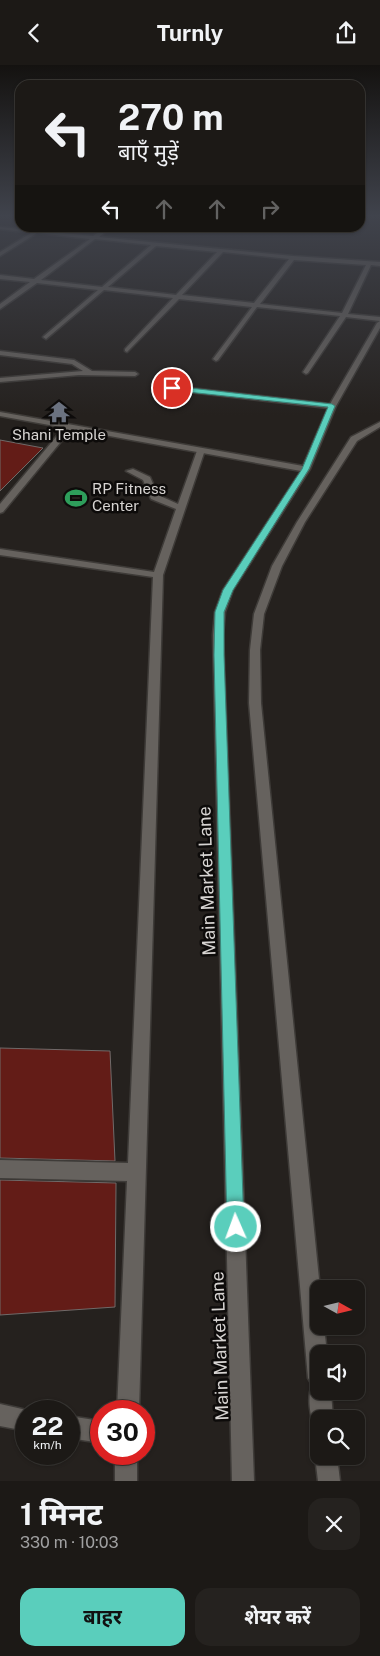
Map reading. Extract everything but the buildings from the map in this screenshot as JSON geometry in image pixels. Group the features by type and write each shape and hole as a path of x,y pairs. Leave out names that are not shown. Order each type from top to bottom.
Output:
{"street":[{"path":"0,307 32,283"},
{"path":"53,283 344,315 380,321"},
{"path":"46,337 111,283"},
{"path":"127,350 190,283"},
{"path":"216,359 273,283"},
{"path":"306,372 344,315 360,283"},
{"name":"Main Market Lane","path":"243,1481 218,635 220,612 228,590 306,469 332,406 380,321"},
{"path":"0,353 69,361 90,373"},
{"path":"0,380 34,378 57,373 135,374"},
{"path":"172,388 332,406"},
{"path":"0,414 306,469"},
{"path":"316,1345 255,703 255,650 259,614 281,559 301,522 354,439 380,424"},
{"path":"0,510 69,427"},
{"path":"128,1400 158,575 201,450"},
{"path":"130,471 146,479 154,497 181,508"},
{"path":"0,553 158,575"},
{"path":"0,1169 136,1172"},
{"path":"0,1415 15,1418"},
{"path":"126,1465 126,1481"},
{"path":"327,1465 329,1481"}],"place":[{"name":"Shani Temple","path":"59,412"},
{"name":"RP Fitness Center","path":"76,498"}],"route":[{"path":"172,388 332,406 306,469 228,590 220,612 218,635 236,1227"}]}
